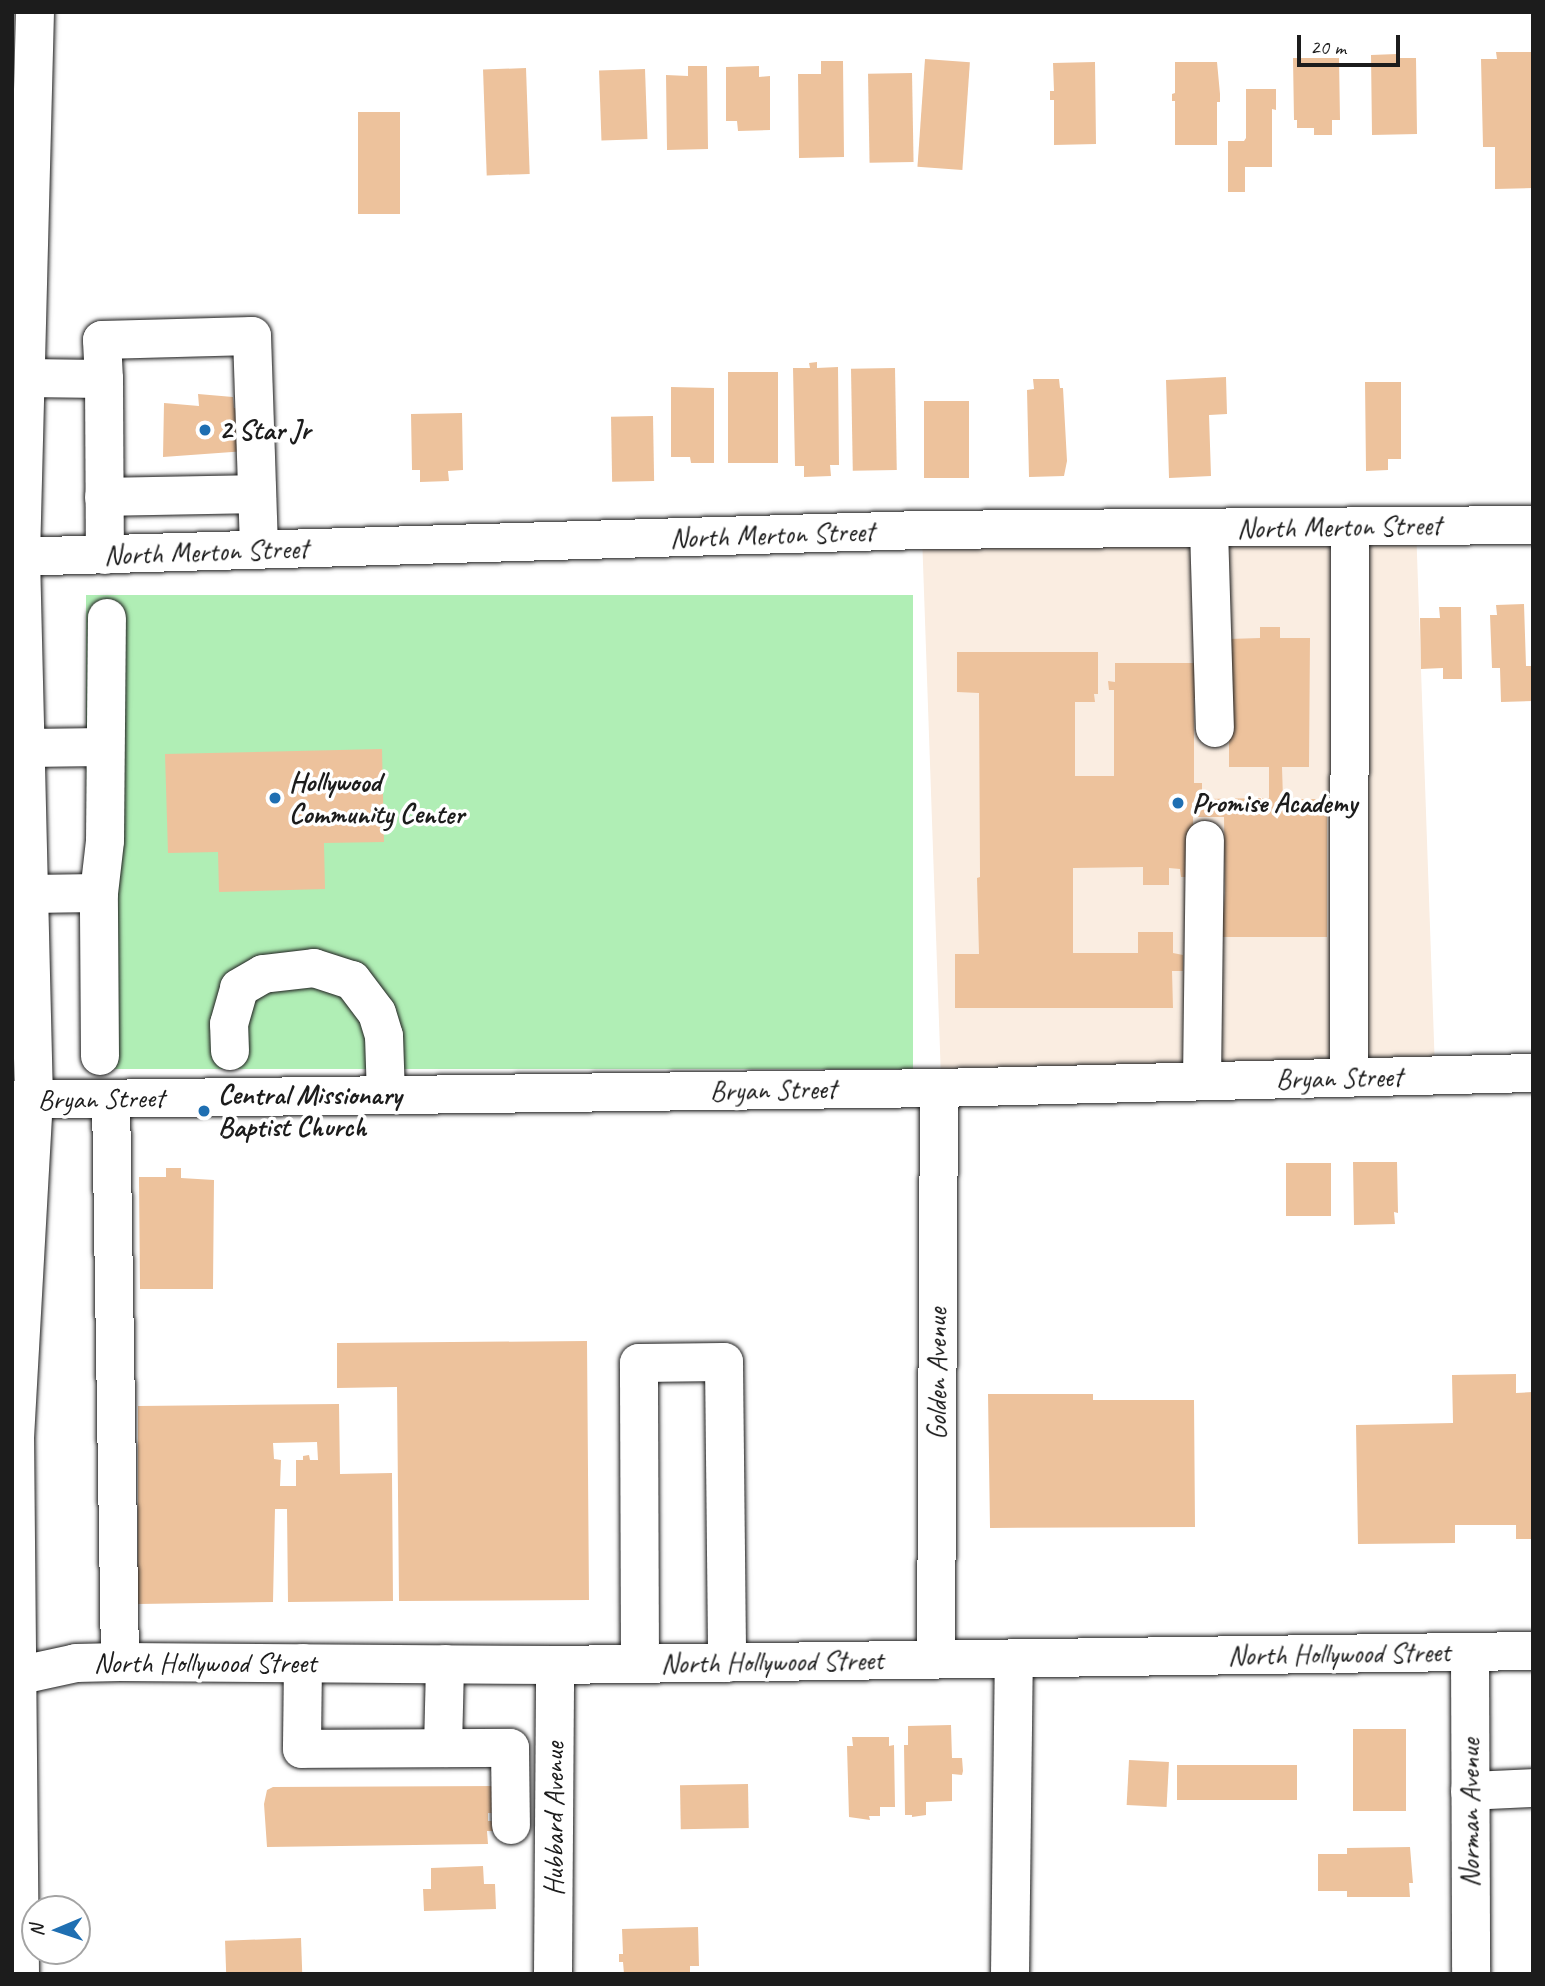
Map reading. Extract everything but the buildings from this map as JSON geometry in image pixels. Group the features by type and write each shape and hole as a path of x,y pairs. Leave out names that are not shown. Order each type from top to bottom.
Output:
{"street":[{"path":"18,1964 13,1438 29,894 26,748 17,557 35,12"},
{"path":"104,555 102,340 252,337 259,550"},
{"path":"25,378 104,379"},
{"path":"104,497 257,494"},
{"name":"North Merton Street","path":"17,557 922,530 1533,526"},
{"path":"1349,1078 1350,527"},
{"path":"1209,529 1215,728"},
{"path":"100,1056 99,893 105,842 107,618"},
{"path":"26,748 106,747"},
{"path":"1202,1082 1205,840"},
{"path":"29,894 99,893"},
{"path":"230,1051 229,1024 239,988 263,974 314,968 352,980 377,1013 384,1036 386,1095"},
{"name":"Bryan Street","path":"23,1100 939,1088 1533,1073"},
{"name":"Golden Avenue","path":"936,1659 939,1088"},
{"path":"111,1099 120,1662"},
{"path":"640,1664 639,1363 724,1362 727,1662"},
{"name":"North Hollywood Street","path":"15,1677 76,1663 120,1662 555,1665 1533,1651"},
{"name":"Norman Avenue","path":"1469,1652 1471,1974"},
{"path":"1010,1974 1014,1659"},
{"path":"303,1663 302,1749 510,1748 511,1825"},
{"path":"443,1748 445,1664"},
{"name":"Hubbard Avenue","path":"553,1974 555,1665"},
{"path":"1470,1791 1533,1788"}],"shaded area":[{"name":"Promise Academy","path":"1416,526 1435,1076 941,1093 922,543"}],"green space":[{"path":"86,595 913,595 913,1069 86,1069"}],"place":[{"name":"2 Star Jr","path":"205,430"},
{"name":"Hollywood Community Center","path":"275,798"},
{"name":"Promise Academy","path":"1178,803"},
{"name":"Central Missionary Baptist Church","path":"204,1111"}]}
